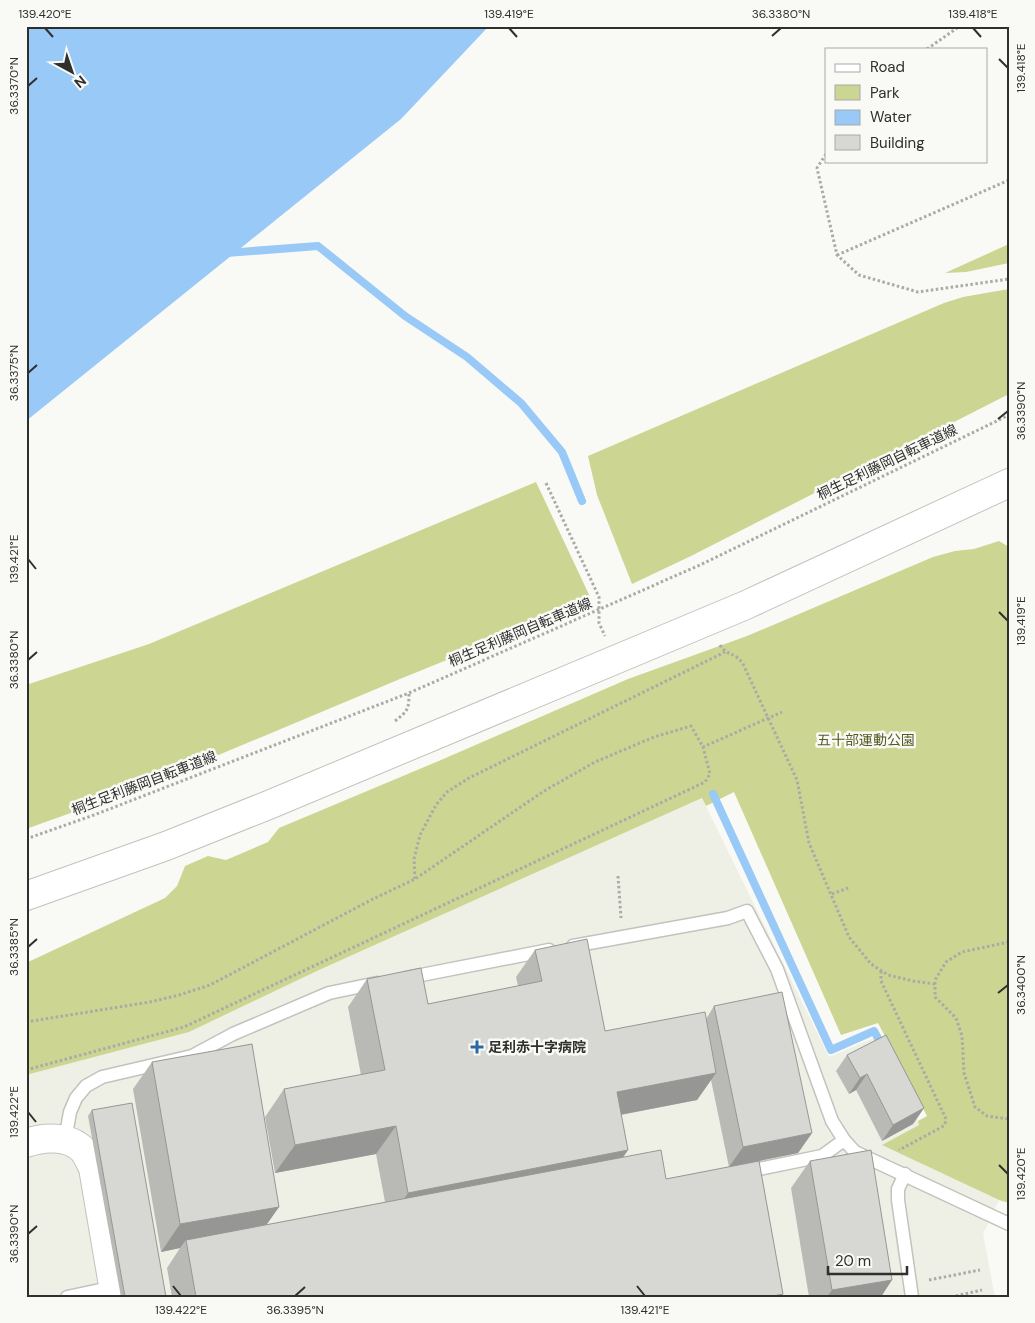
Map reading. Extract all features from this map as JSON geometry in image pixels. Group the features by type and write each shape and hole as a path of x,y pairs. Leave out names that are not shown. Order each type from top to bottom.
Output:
{"street":[{"path":"26,896 166,846 271,804 746,604 1008,486"},
{"path":"26,1143 52,1138 65,1140 83,1151 93,1168 114,1292"}],"lane":[{"path":"65,1140 70,1112 76,1098 86,1086 102,1077 192,1056 233,1034 329,994 625,936 728,918 747,911 776,969 832,1121 844,1140 855,1152 1009,1224"},
{"path":"729,1175 822,1156 844,1140"},
{"path":"905,1174 898,1191 898,1200 911,1290"},
{"path":"67,1297 114,1292"}],"path":[{"path":"928,48 960,26"},
{"path":"825,156 817,168 837,255 859,275 918,292 1009,279"},
{"path":"837,255 1009,180"},
{"name":"桐生足利藤岡自転車道線","path":"26,839 94,815 409,693 700,565 1009,415"},
{"path":"546,483 599,597 599,623"},
{"path":"718,641 725,652"},
{"path":"415,880 414,859 420,835 436,805 447,792 469,778 725,652 737,655 743,664 797,780 809,843 850,937 871,964 888,975 906,980 935,984"},
{"path":"703,747 782,712"},
{"path":"26,1022 150,1002 210,985 371,900 415,880 544,791 594,762 654,737 692,726 703,747 710,774 705,782 184,1027 26,1070"},
{"path":"618,876 618,895 625,936"},
{"path":"832,894 848,888"},
{"path":"1009,942 962,952 946,962 935,980 935,997 956,1018 962,1036 964,1073 975,1107 987,1116 1009,1119"},
{"path":"881,970 881,981 946,1119 942,1127 894,1151"},
{"path":"911,1290 980,1270"},
{"path":"951,1297 982,1290"}],"shaded area":[{"name":"足利赤十字病院","path":"702,798 829,1057 874,1038 918,1121 920,1125 883,1145 999,1200 983,1234 995,1297 26,1297 26,1075 189,1032 319,970"}],"green space":[{"path":"1009,244 1009,263 966,272 945,273"},
{"path":"1009,289 1009,394 691,556 632,584 597,495 588,456 944,303 963,297"},
{"path":"536,482 592,601 135,790 26,829 26,685 149,644"},
{"name":"五十部運動公園","path":"999,541 1009,547 1009,1203 882,1145 919,1125 918,1121 927,1116 878,1023 841,1035 734,792 706,806 702,798 319,970 189,1032 26,1075 26,963 165,898 177,886 185,866 208,856 226,860 268,842 279,828 628,679 747,636 933,557 955,551 974,549"}],"water":[{"path":"26,26 489,26 401,119 26,421"}],"building":[{"path":"587,939 605,1031 705,1012 716,1073 617,1092 628,1150 408,1193 396,1126 295,1145 284,1089 385,1070 367,979 421,968 428,1004 542,981 535,950"},
{"path":"782,992 812,1133 743,1147 714,1006"},
{"path":"886,1035 924,1108 893,1125 867,1074 860,1078 847,1055"},
{"path":"252,1044 279,1207 180,1224 152,1062"},
{"path":"132,1103 166,1297 125,1297 92,1110"},
{"path":"661,1150 666,1179 759,1161 783,1294 768,1297 196,1297 186,1240"},
{"path":"871,1150 892,1280 832,1290 810,1161"}],"waterway":[{"path":"226,253 318,246 405,316 467,357 521,403 562,452 582,501"},
{"path":"713,794 831,1050 874,1031 883,1047"}],"place":[{"name":"足利赤十字病院","path":"477,1047"}]}
